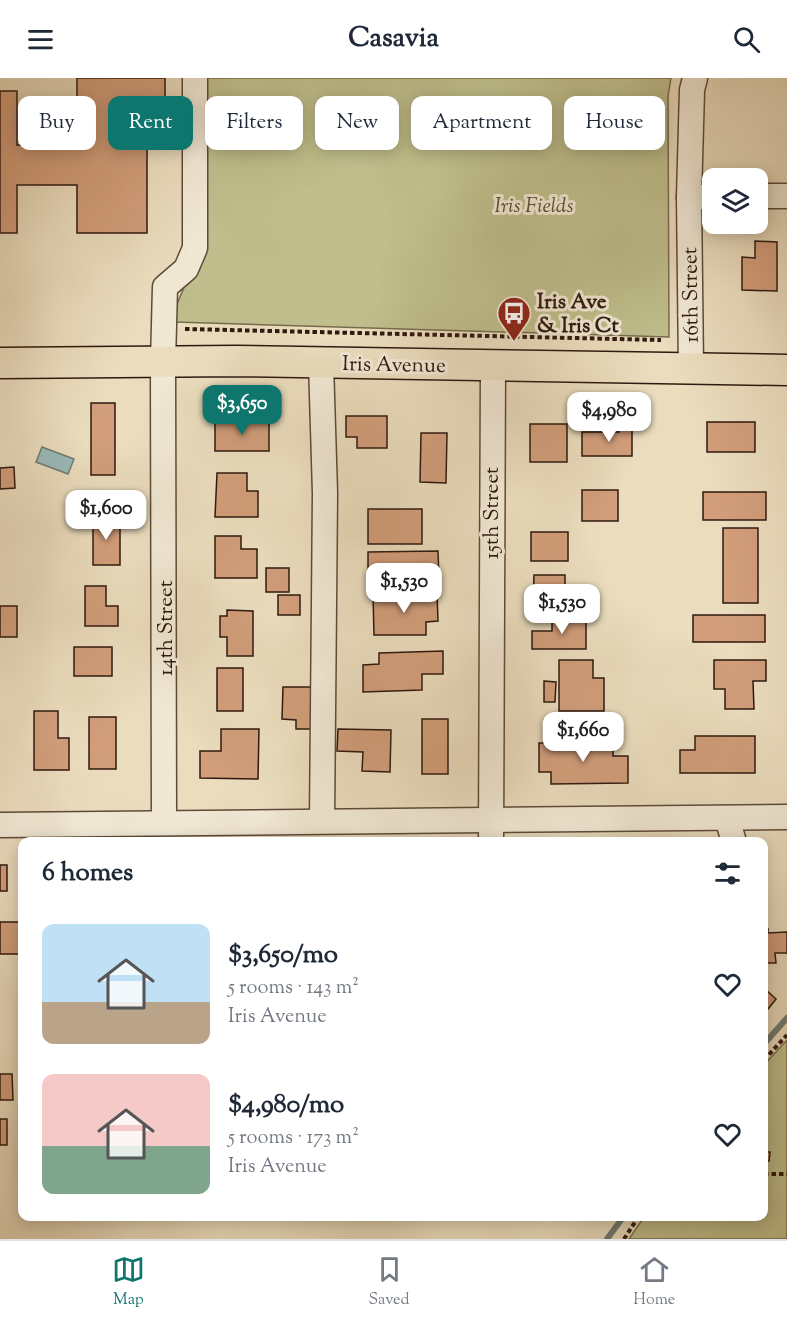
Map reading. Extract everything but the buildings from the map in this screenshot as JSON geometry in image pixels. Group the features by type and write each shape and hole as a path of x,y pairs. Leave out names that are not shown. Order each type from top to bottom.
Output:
{"main road":[{"name":"Iris Avenue","path":"0,363 321,363 787,370"}],"street":[{"name":"14th Street","path":"164,822 165,287 186,269 195,248 195,78"},
{"name":"16th Street","path":"691,368 701,197 692,90 695,78"},
{"path":"768,196 787,196"},
{"path":"321,363 325,493 322,821"},
{"name":"15th Street","path":"491,830 490,562 493,365"},
{"path":"0,825 164,822 251,832 322,821 491,830 787,817"},
{"path":"727,818 733,837"}],"path":[{"path":"185,329 661,340"},
{"path":"768,1056 787,1035"},
{"path":"768,1174 787,1174"},
{"path":"624,1239 636,1221"}],"green space":[{"name":"Iris Fields","path":"204,78 671,78 668,96 669,337 175,322 177,304 185,285"},
{"path":"787,1040 787,1239 629,1239 641,1221 768,1221 768,1061"}],"water":[{"path":"42,447 74,459 68,474 36,462"}],"waterway":[{"path":"768,1039 787,1018"},
{"path":"607,1239 620,1221"}],"place":[{"name":"Iris Ave & Iris Ct","path":"514,342"}]}
